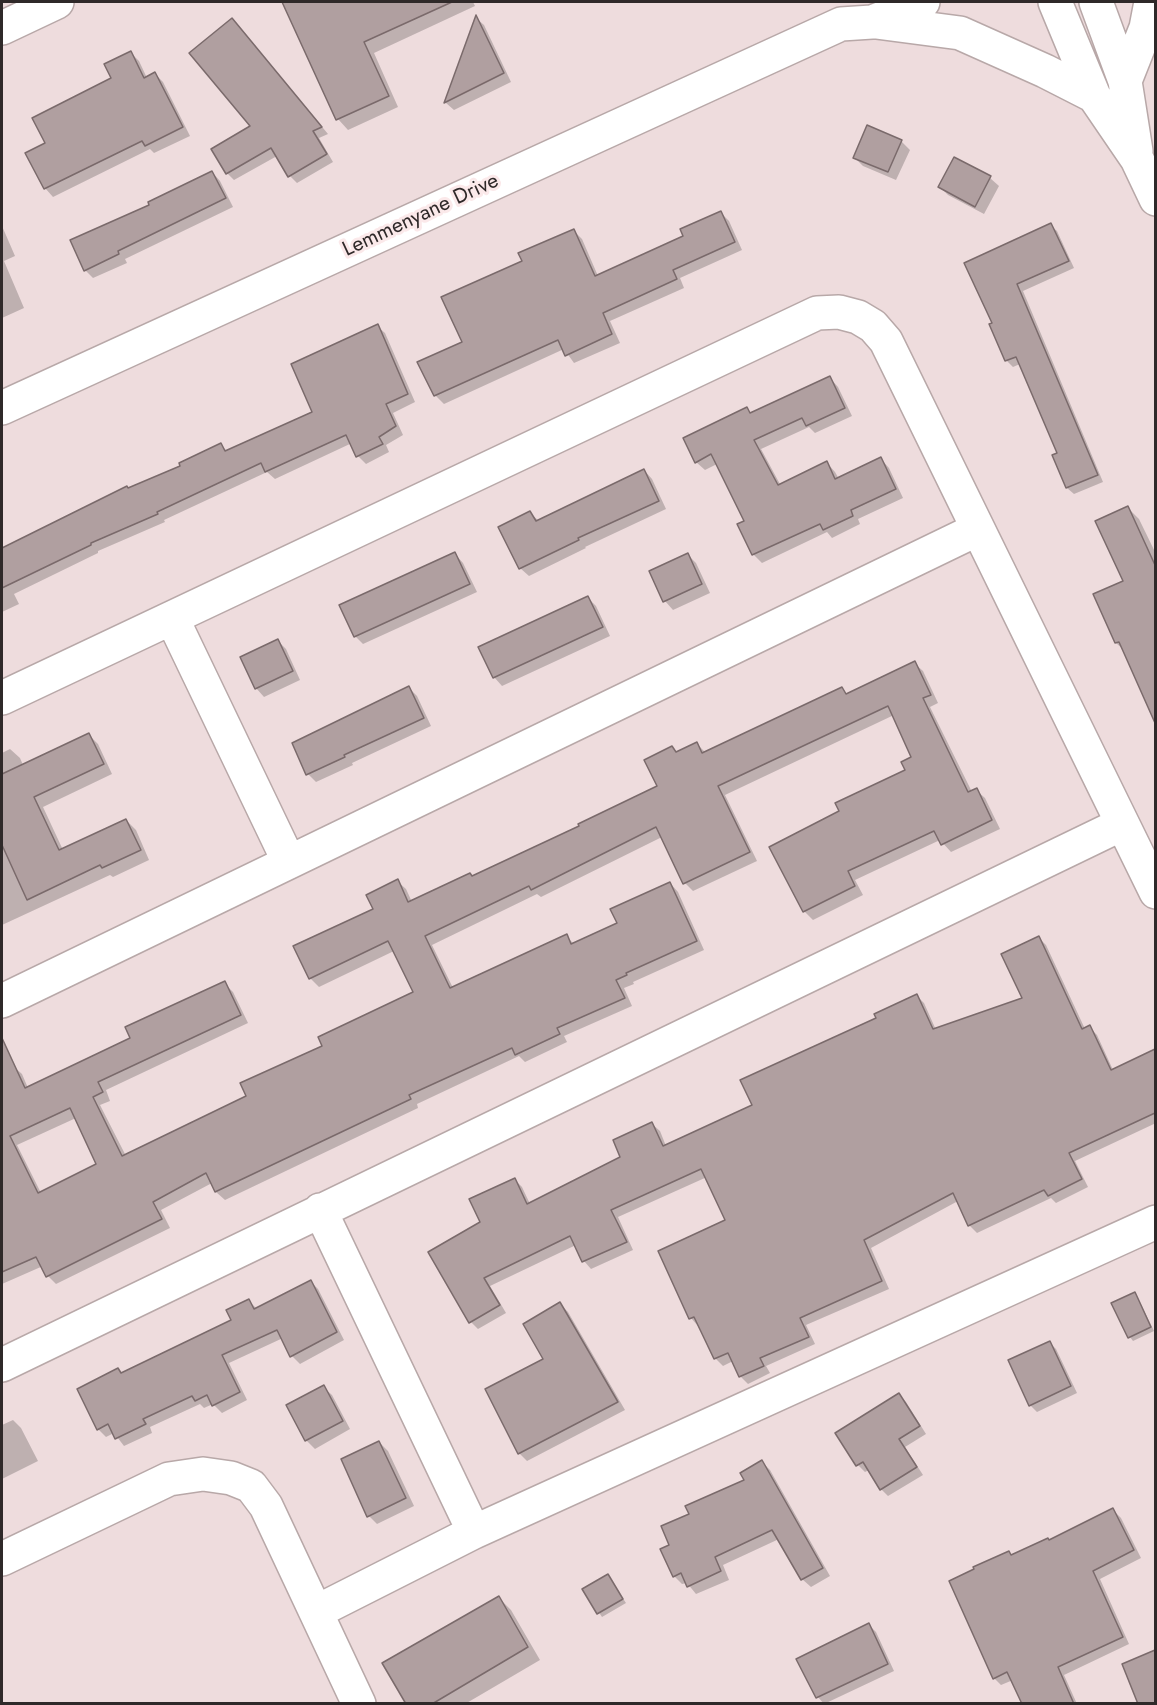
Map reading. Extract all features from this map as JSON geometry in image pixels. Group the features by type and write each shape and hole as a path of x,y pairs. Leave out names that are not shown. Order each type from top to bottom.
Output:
{"street":[{"path":"2,28 57,2"},
{"name":"Lemmenyane Drive","path":"2,408 858,16 923,2"},
{"path":"1055,2 1094,96 1137,159 1155,199"},
{"path":"1096,2 1125,81 1137,159"},
{"path":"1125,81 1146,28 1151,2"},
{"path":"858,16 960,33 1094,96"},
{"path":"2,698 817,313 839,312 858,317 873,327 886,341 1155,892"},
{"path":"2,1000 978,530"},
{"path":"172,618 289,862"},
{"path":"2,1365 1122,824"},
{"path":"321,1210 474,1532"},
{"path":"316,1612 474,1532 1155,1222"},
{"path":"2,1559 169,1479 202,1474 231,1478 250,1486 266,1506 359,1704"}],"building":[{"path":"282,2 452,2 364,42 389,96 336,120"},
{"path":"476,15 504,73 444,103"},
{"path":"232,18 322,127 313,131 327,154 288,177 271,148 226,174 211,149 250,126 189,53"},
{"path":"131,51 144,78 155,72 183,127 145,146 142,141 44,189 25,153 45,143 32,118 111,78 104,64"},
{"path":"867,125 902,140 888,172 853,158"},
{"path":"954,157 991,176 975,207 938,187"},
{"path":"212,171 226,198 118,251 119,254 84,271 70,240 149,205 148,202"},
{"path":"721,211 735,242 673,270 677,279 603,313 612,334 565,356 558,340 434,396 417,362 462,342 441,297 522,261 518,253 574,229 595,276 683,236 680,229"},
{"path":"1051,223 1069,261 1017,284 1098,475 1066,488 1052,455 1057,453 1016,357 1005,361 989,324 992,323 964,263"},
{"path":"378,324 408,394 386,404 396,426 379,437 383,444 356,457 346,435 265,472 261,463 157,512 158,514 91,543 2,588 2,548 127,486 128,488 180,466 179,463 221,443 225,451 312,412 291,364"},
{"path":"830,376 845,408 806,426 802,418 754,440 778,485 827,461 835,479 881,457 896,489 851,510 853,516 823,530 820,524 752,555 737,524 744,521 711,454 695,463 683,438 747,407 750,413"},
{"path":"644,469 659,501 578,538 579,540 519,569 498,527 530,511 536,521"},
{"path":"1128,506 1155,565 1155,723 1119,642 1115,643 1093,594 1123,581 1095,521"},
{"path":"455,552 470,584 354,637 339,605"},
{"path":"688,553 702,584 663,602 649,571"},
{"path":"588,596 603,627 493,678 478,647"},
{"path":"278,639 293,671 255,689 240,657"},
{"path":"915,661 931,695 923,698 968,792 977,788 992,820 941,845 934,831 848,871 855,886 803,912 769,847 839,811 835,803 905,770 901,762 911,757 888,706 718,786 750,852 683,884 656,827 531,890 529,886 425,936 450,988 567,934 571,944 617,923 610,909 670,882 697,941 626,973 627,975 616,980 625,998 557,1028 560,1034 515,1055 512,1048 409,1095 411,1099 215,1192 206,1173 153,1202 162,1219 46,1277 36,1257 2,1272 2,1038 25,1088 130,1038 125,1027 225,981 241,1015 98,1082 103,1092 93,1097 122,1156 246,1096 240,1083 322,1046 318,1037 413,992 388,941 309,979 293,946 373,909 366,895 398,879 408,902 470,873 472,876 579,826 578,824 657,786 644,760 672,746 676,752 697,742 702,753 842,687 846,694","holes":["70,1108 96,1164 38,1193 10,1136"]},
{"path":"409,686 424,718 306,775 292,743"},
{"path":"89,733 104,764 34,797 59,850 126,819 141,850 102,868 100,865 27,900 2,845 2,774"},
{"path":"1039,936 1082,1029 1090,1025 1111,1070 1155,1049 1155,1113 1069,1153 1082,1179 1048,1196 1044,1190 968,1226 953,1193 864,1240 882,1281 800,1318 809,1337 760,1358 764,1366 739,1377 728,1353 714,1359 694,1317 689,1319 658,1251 725,1220 701,1169 611,1210 627,1242 582,1262 570,1236 484,1278 500,1305 469,1323 428,1252 480,1222 469,1199 515,1178 527,1204 620,1157 613,1140 652,1122 663,1146 752,1105 740,1080 876,1018 874,1014 917,994 933,1029 1022,998 1001,954"},
{"path":"311,1280 337,1332 290,1357 277,1330 222,1355 240,1392 212,1406 207,1395 195,1401 192,1396 143,1419 146,1424 115,1439 108,1424 97,1430 77,1389 118,1368 121,1373 231,1320 226,1310 249,1299 254,1309"},
{"path":"1135,1292 1151,1327 1128,1338 1111,1303"},
{"path":"560,1302 618,1402 518,1454 485,1389 543,1359 523,1324"},
{"path":"1050,1341 1071,1386 1029,1406 1008,1360"},
{"path":"324,1385 343,1421 305,1441 286,1405"},
{"path":"899,1393 920,1426 899,1439 917,1467 880,1490 863,1462 856,1466 835,1433"},
{"path":"379,1441 406,1498 367,1517 341,1459"},
{"path":"762,1460 823,1568 801,1580 772,1530 715,1557 721,1571 687,1587 681,1573 673,1577 660,1549 669,1545 661,1526 689,1514 685,1506 744,1480 740,1473"},
{"path":"1113,1508 1134,1550 1093,1571 1123,1637 1058,1667 1074,1704 1022,1704 1007,1672 993,1679 949,1581 1009,1551 1011,1555 1048,1538 1049,1540"},
{"path":"608,1574 623,1599 597,1614 582,1589"},
{"path":"499,1596 528,1647 432,1704 406,1704 382,1663"},
{"path":"869,1623 888,1664 816,1698 796,1659"},
{"path":"1155,1650 1155,1704 1138,1704 1122,1664"}]}
